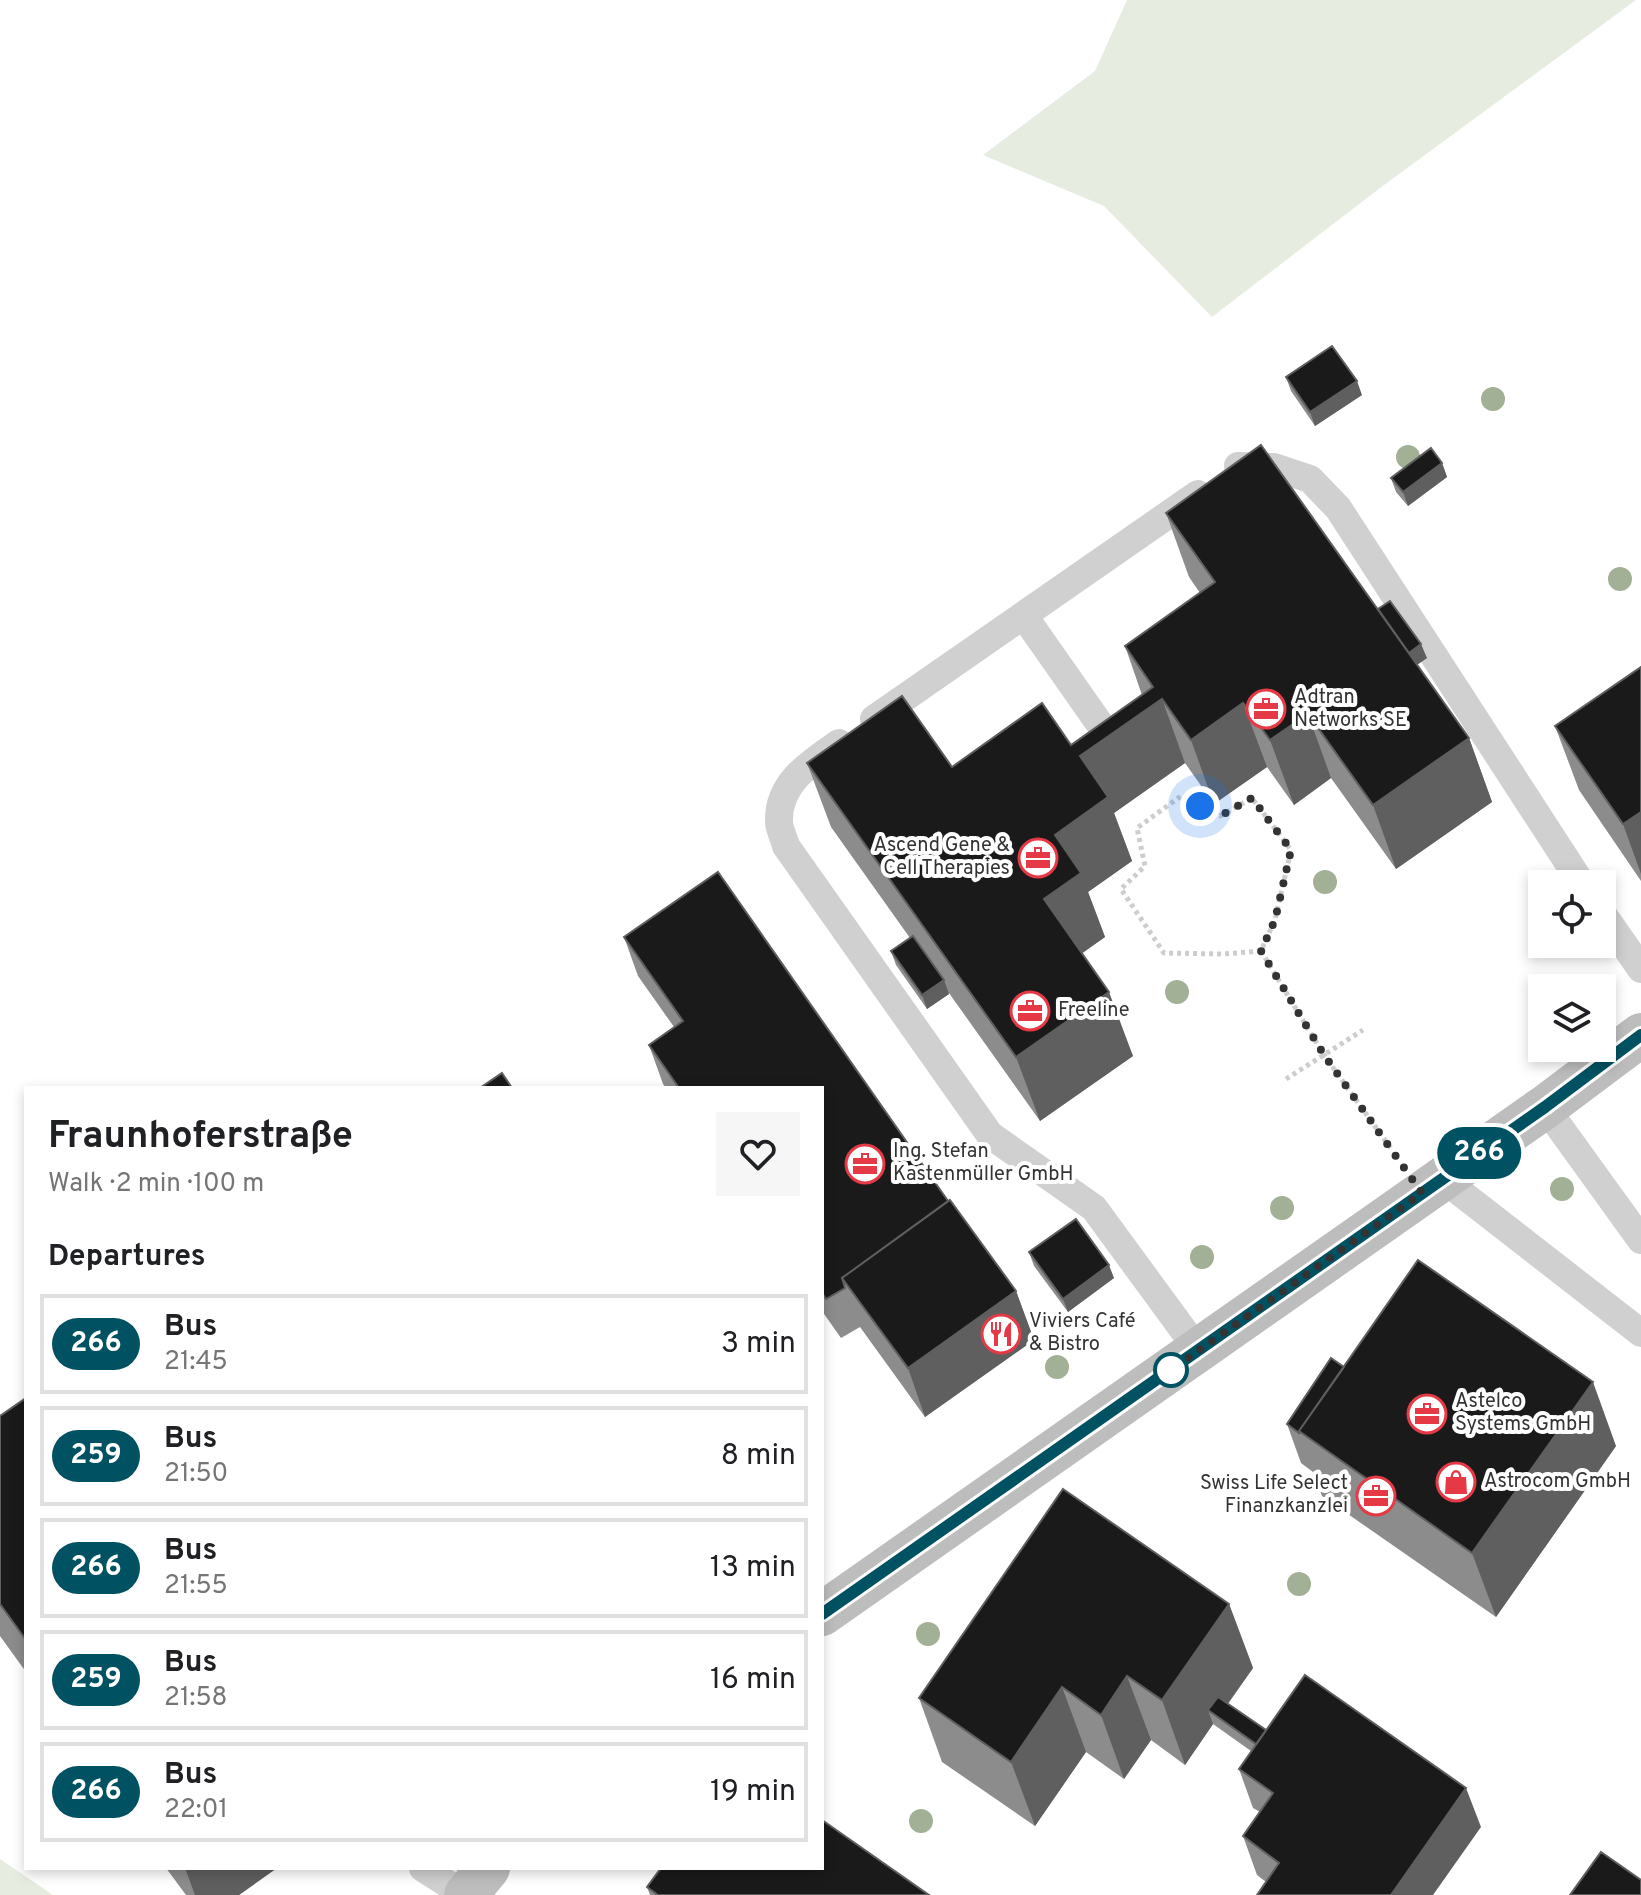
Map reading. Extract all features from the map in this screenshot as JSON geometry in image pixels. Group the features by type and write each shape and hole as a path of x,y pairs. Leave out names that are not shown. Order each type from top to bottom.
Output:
{"street":[{"path":"824,1613 1545,1107 1641,1035"},
{"path":"466,1895 486,1870"}],"lane":[{"path":"1198,1350 1094,1208 990,1135 786,846 779,821 784,793 802,768 1237,466 1274,467 1310,479 1338,508 1573,870"},
{"path":"1024,616 1134,773"},
{"path":"1616,933 1641,969"},
{"path":"1545,1107 1641,1240"},
{"path":"1433,1186 1641,1333"},
{"path":"426,1870 466,1895"}],"path":[{"path":"1181,796 1220,816 1252,798 1291,850 1275,920 1261,951 1164,953 1121,889 1145,866 1137,828 1181,796"},
{"path":"1261,951 1324,1055 1433,1186"},
{"path":"1286,1079 1363,1030"}],"shaded area":[{"path":"1127,0 1636,0 1380,188 1212,317 1104,206 983,155 1095,71"},
{"path":"0,1859 53,1895 0,1895"}],"building":[{"path":"1332,346 1357,381 1310,412 1286,377"},
{"path":"1261,445 1469,738 1373,805 1308,714 1270,740 1243,703 1191,740 1162,699 1080,756 1108,797 1055,835 1081,873 1044,899 1109,992 1016,1057 807,763 902,696 952,767 1042,703 1071,745 1153,687 1125,646 1215,582 1166,513"},
{"path":"1431,448 1442,463 1403,492 1391,478"},
{"path":"1390,601 1421,644 1409,653 1378,609"},
{"path":"1641,667 1641,812 1623,824 1555,726"},
{"name":"Ing. Stefan Kastenmüller GmbH","path":"718,872 948,1201 842,1278 845,1288 826,1299 824,1086 678,1086 649,1045 683,1021 624,937"},
{"path":"913,936 944,980 922,995 891,951"},
{"path":"502,1073 511,1086 483,1086"},
{"path":"950,1200 1016,1291 908,1368 842,1278"},
{"path":"1076,1219 1109,1265 1063,1299 1029,1252"},
{"path":"1418,1260 1593,1382 1472,1553 1299,1431"},
{"path":"1331,1358 1344,1367 1299,1433 1287,1424"},
{"path":"24,1399 24,1637 0,1604 0,1416"},
{"path":"1063,1489 1229,1604 1162,1700 1127,1676 1101,1715 1062,1687 1011,1762 919,1698"},
{"path":"1305,1675 1466,1788 1391,1895 1257,1895 1279,1863 1243,1836 1273,1793 1239,1769"},
{"path":"1218,1697 1266,1730 1256,1744 1208,1710"},
{"path":"824,1821 929,1895 658,1895 647,1887 660,1870 824,1870"},
{"path":"1601,1852 1641,1880 1641,1895 1570,1895"}],"bus line":[{"name":"266","path":"824,1613 1545,1107 1641,1035"}],"place":[{"name":"Adtran Networks SE","path":"1266,709"},
{"name":"Ascend Gene & Cell Therapies","path":"1038,858"},
{"name":"Freeline","path":"1030,1011"},
{"name":"Ing. Stefan Kastenmüller GmbH","path":"865,1164"},
{"name":"Viviers Café & Bistro","path":"1001,1334"},
{"name":"Astelco Systems GmbH","path":"1427,1414"},
{"name":"Astrocom GmbH","path":"1456,1482"},
{"name":"Swiss Life Select Finanzkanzlei","path":"1376,1496"}],"route":[{"path":"1171,1370 1168,1372 1422,1193 1324,1055 1261,951 1275,920 1291,850 1252,798 1220,816 1200,806"}]}
